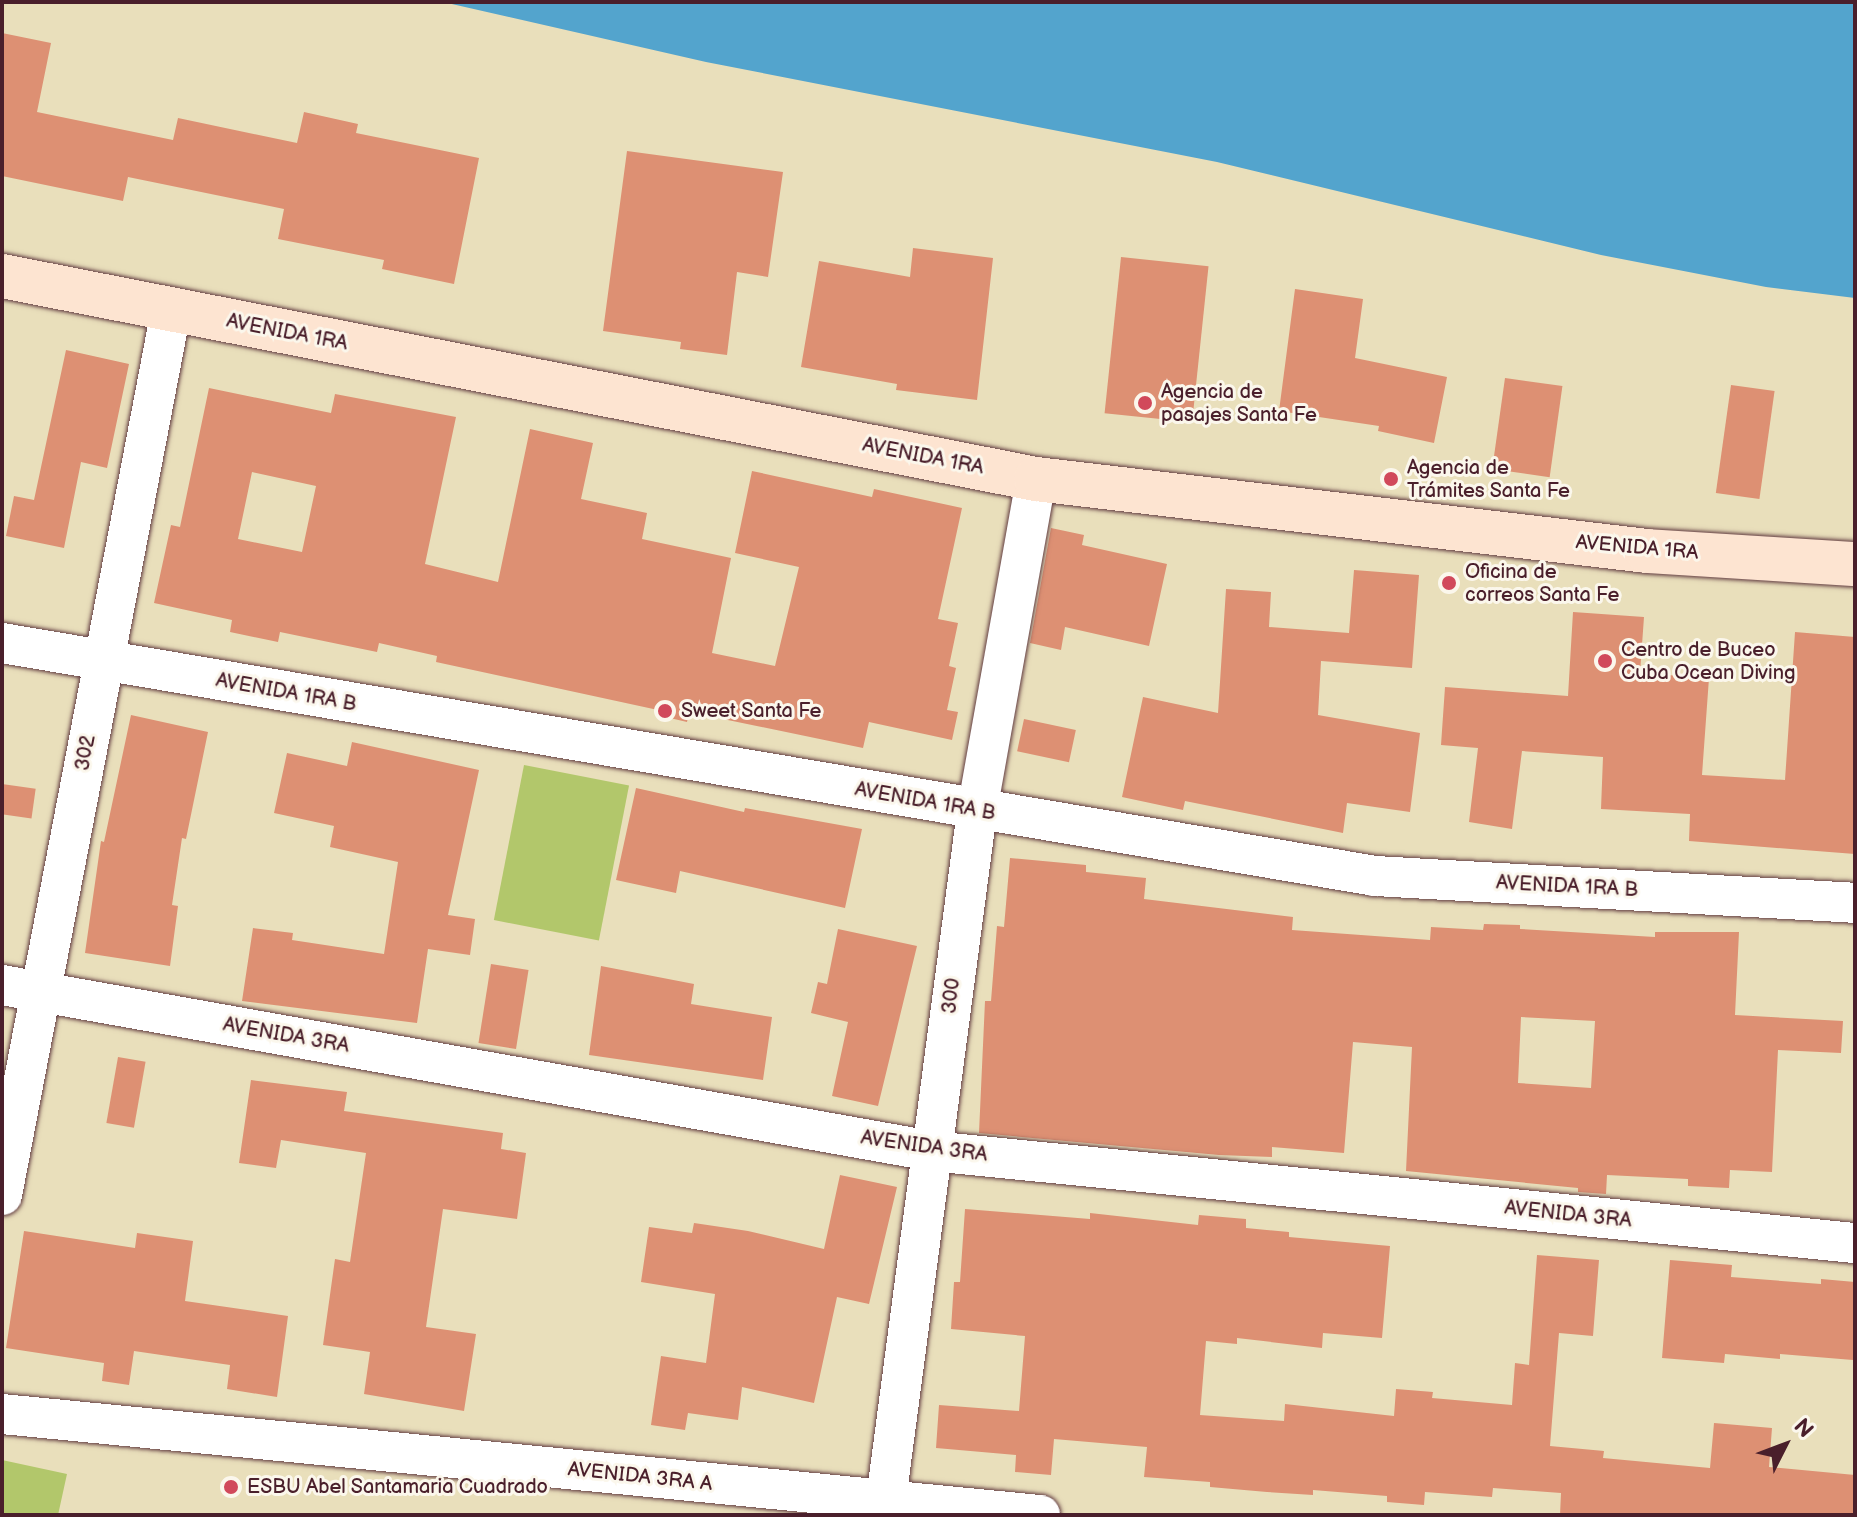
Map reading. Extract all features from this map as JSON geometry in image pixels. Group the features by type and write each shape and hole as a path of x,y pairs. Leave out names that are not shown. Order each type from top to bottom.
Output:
{"street":[{"name":"AVENIDA 1RA","path":"2,276 1036,479 1647,551 1855,564"},
{"name":"302","path":"2,1195 21,988 104,662 171,311"},
{"name":"300","path":"885,1508 977,811 1036,479"},
{"name":"AVENIDA 1RA B","path":"2,643 977,811 1375,876 1855,903"},
{"name":"AVENIDA 3RA","path":"21,988 931,1151 1855,1243"},
{"name":"AVENIDA 3RA A","path":"2,1414 885,1508 1040,1515"}],"green space":[{"path":"524,765 629,785 599,941 494,920"},
{"path":"2,1460 67,1474 58,1515 2,1515"}],"water":[{"path":"443,2 1855,2 1855,298 1766,287 1601,255 1217,162 706,62"}],"building":[{"path":"2,33 51,43 37,112 173,140 178,118 297,143 304,112 358,124 356,133 479,158 454,284 382,269 384,260 278,239 284,209 128,177 123,201 2,176"},
{"path":"627,151 783,172 768,277 737,272 727,355 680,349 681,342 603,331"},
{"path":"913,248 993,258 977,400 896,390 897,384 801,367 819,261 910,277"},
{"path":"1121,257 1209,266 1192,422 1105,413"},
{"path":"1295,289 1363,299 1355,358 1447,377 1434,443 1378,431 1379,426 1279,411"},
{"path":"66,350 129,364 107,468 81,462 64,548 6,536 14,496 34,500"},
{"path":"1505,378 1562,386 1550,477 1492,469"},
{"path":"1731,385 1775,391 1759,499 1716,493"},
{"path":"209,388 331,413 335,394 456,417 425,564 498,582 530,429 593,443 581,499 647,513 642,539 731,558 712,653 775,666 799,567 735,553 752,471 872,497 874,489 962,508 938,619 958,623 949,666 956,668 947,710 958,712 952,740 869,722 863,748 689,712 687,722 657,715 658,710 436,662 437,656 379,643 377,652 280,632 278,642 230,632 232,620 154,603 171,525 180,527","holes":["252,472 316,486 302,552 238,539"]},
{"path":"1051,528 1084,535 1082,545 1167,564 1149,646 1065,627 1061,650 1030,643"},
{"path":"1354,570 1419,575 1412,668 1321,661 1318,715 1420,733 1410,812 1347,803 1343,833 1185,801 1183,810 1122,797 1143,697 1218,713 1226,589 1271,592 1269,627 1349,633"},
{"path":"1573,612 1644,617 1640,673 1709,678 1702,775 1785,780 1795,632 1855,637 1855,854 1689,841 1690,814 1601,809 1603,757 1522,751 1512,829 1469,822 1478,748 1441,745 1445,687 1568,696"},
{"path":"131,715 208,732 186,839 182,838 172,905 178,906 170,966 85,953 101,841 104,842"},
{"path":"1024,719 1076,730 1069,762 1017,751"},
{"path":"352,742 479,770 448,915 475,919 470,955 428,949 417,1023 242,1001 253,928 293,933 292,940 384,954 398,862 330,847 334,826 274,813 287,753 347,766"},
{"path":"2,784 36,789 31,818 2,814"},
{"path":"636,788 744,812 745,808 862,829 845,908 680,871 676,893 616,880"},
{"path":"1010,858 1086,865 1086,872 1146,878 1144,899 1293,917 1292,930 1430,940 1431,927 1483,930 1484,924 1655,937 1655,932 1739,932 1735,1015 1843,1021 1841,1053 1778,1050 1772,1172 1730,1170 1729,1188 1688,1186 1688,1179 1607,1175 1606,1194 1578,1192 1578,1188 1406,1171 1412,1047 1353,1042 1344,1153 1272,1147 1272,1157 1219,1155 979,1133 985,1001 991,1001 997,926 1004,927","holes":["1521,1017 1595,1021 1591,1088 1518,1083"]},
{"path":"838,929 917,946 878,1106 832,1096 848,1022 811,1013 818,982 827,984"},
{"path":"491,964 529,970 516,1049 478,1043"},
{"path":"601,966 694,984 691,1004 772,1017 763,1080 589,1055"},
{"path":"118,1057 146,1062 134,1128 106,1123"},
{"path":"251,1080 347,1092 344,1111 503,1133 501,1149 526,1153 517,1219 443,1209 426,1327 476,1334 464,1411 364,1394 370,1352 323,1345 335,1259 350,1262 366,1153 281,1140 276,1168 239,1163"},
{"path":"840,1175 897,1187 869,1304 837,1297 814,1403 742,1387 738,1420 688,1413 685,1430 651,1425 661,1356 706,1363 715,1294 641,1282 649,1227 692,1233 694,1223 748,1231 824,1249"},
{"path":"965,1209 1090,1219 1090,1213 1198,1225 1199,1215 1246,1219 1246,1228 1289,1232 1289,1237 1390,1246 1382,1338 1323,1333 1322,1348 1237,1338 1237,1344 1206,1341 1200,1415 1284,1421 1285,1404 1394,1416 1396,1389 1433,1392 1432,1398 1512,1405 1515,1363 1529,1365 1537,1255 1599,1260 1593,1336 1559,1333 1550,1446 1604,1451 1603,1458 1710,1468 1714,1423 1772,1428 1769,1467 1855,1475 1855,1515 1560,1515 1561,1493 1493,1488 1492,1497 1425,1492 1424,1505 1387,1502 1387,1496 1313,1490 1313,1495 1267,1492 1210,1487 1210,1482 1144,1477 1147,1447 1054,1439 1051,1475 1015,1472 1016,1455 936,1448 939,1405 1019,1411 1025,1336 951,1329 954,1282 960,1282"},
{"path":"24,1231 135,1248 137,1233 193,1241 185,1301 288,1316 277,1397 227,1389 230,1365 134,1351 129,1385 102,1381 104,1363 6,1348"},
{"path":"1670,1260 1732,1265 1731,1277 1821,1284 1821,1279 1855,1282 1853,1360 1780,1354 1780,1359 1725,1354 1724,1363 1662,1358"}],"place":[{"name":"Agencia de pasajes Santa Fe","path":"1145,403"},
{"name":"Agencia de Trámites Santa Fe","path":"1391,479"},
{"name":"Oficina de correos Santa Fe","path":"1449,583"},
{"name":"Centro de Buceo Cuba Ocean Diving","path":"1605,661"},
{"name":"Sweet Santa Fe","path":"665,711"},
{"name":"ESBU Abel Santamaria Cuadrado","path":"231,1487"}]}
